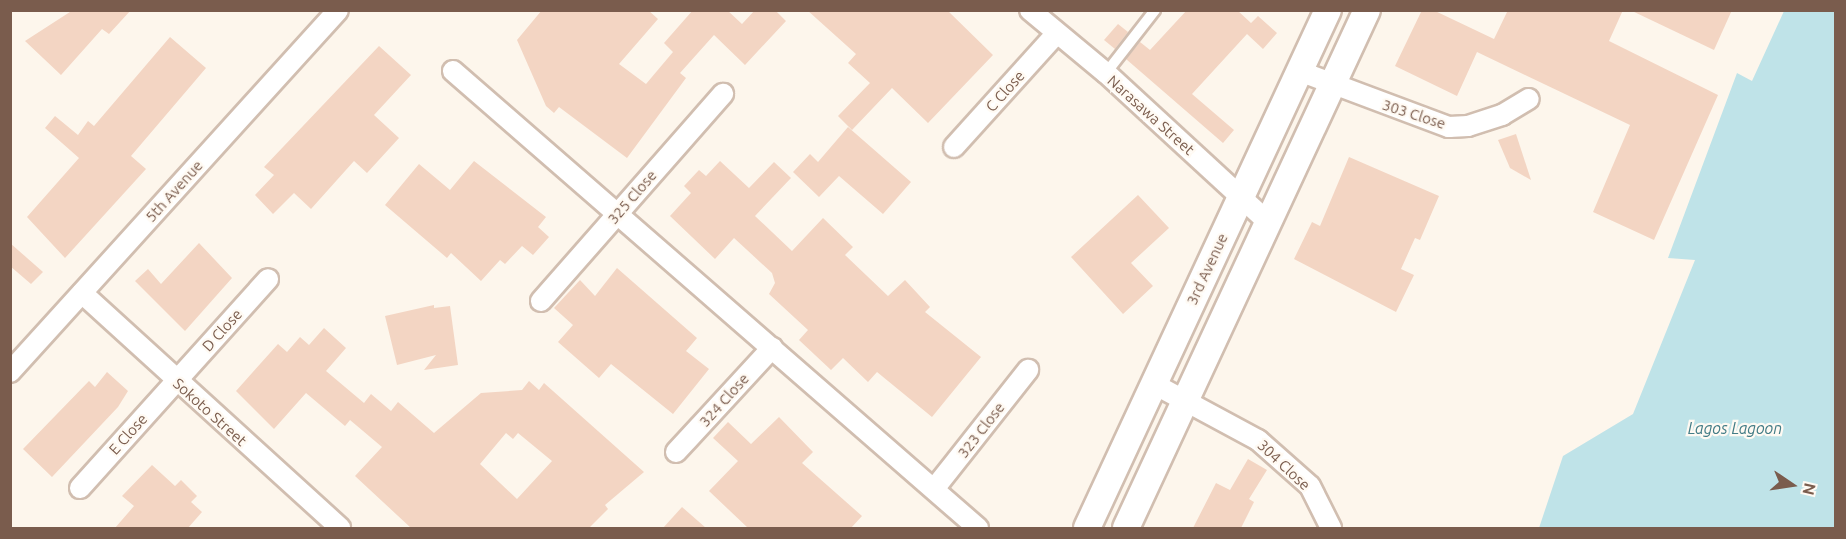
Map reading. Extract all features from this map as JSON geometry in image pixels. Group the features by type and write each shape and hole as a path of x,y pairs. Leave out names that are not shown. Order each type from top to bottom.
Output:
{"street":[{"name":"5th Avenue","path":"10,372 338,10"},
{"name":"Narasawa Street","path":"1030,10 1056,34 1106,73 1269,223"},
{"name":"3rd Avenue","path":"1087,528 1328,10"},
{"path":"1126,528 1188,400 1367,10"},
{"name":"C Close","path":"954,147 1056,34"},
{"path":"453,71 978,528"},
{"name":"303 Close","path":"1299,71 1332,86 1449,127 1468,126 1502,115 1529,99"},
{"name":"325 Close","path":"541,301 723,94"},
{"name":"D Close","path":"176,381 268,279"},
{"name":"Sokoto Street","path":"82,293 340,528"},
{"name":"324 Close","path":"676,452 772,348"},
{"name":"323 Close","path":"934,489 1028,370"},
{"name":"E Close","path":"80,488 176,381"},
{"name":"304 Close","path":"1154,384 1188,400 1258,440 1310,486 1331,528"}],"lane":[{"path":"1106,73 1155,10"}],"water":[{"name":"Lagos Lagoon","path":"1784,11 1835,11 1835,528 1539,528 1563,456 1633,414 1695,260 1668,258 1737,73 1752,81"}],"building":[{"path":"73,10 131,10 109,34 102,29 61,75 25,41"},
{"path":"542,10 648,10 658,19 619,64 646,84 673,52 664,43 693,10 727,10 742,24 755,10 775,10 786,21 745,65 714,35 680,73 686,78 627,158 559,107 554,113 546,106 517,40"},
{"path":"807,10 947,10 993,55 928,123 892,88 852,130 838,116 870,83 848,63 856,54"},
{"path":"1187,10 1237,10 1251,23 1258,16 1277,33 1263,49 1247,34 1192,94 1234,130 1223,143 1126,59 1140,42 1150,50"},
{"path":"1422,10 1433,10 1494,39 1508,10 1623,10 1609,41 1718,95 1654,240 1593,212 1630,125 1477,52 1457,96 1395,66"},
{"path":"1630,10 1732,10 1714,50"},
{"path":"1118,24 1128,32 1115,49 1104,40"},
{"path":"170,37 206,68 131,156 146,169 65,258 27,217 79,158 45,128 55,116 78,135 88,121 94,126"},
{"path":"379,46 411,75 374,115 399,138 367,173 354,161 311,209 294,193 273,214 255,195 274,175 264,167"},
{"path":"848,127 911,182 883,214 839,176 819,197 793,172 810,154 818,162"},
{"path":"1516,134 1531,180 1510,168 1498,140"},
{"path":"1349,157 1439,196 1420,240 1415,238 1401,269 1414,275 1396,312 1294,259 1312,222 1320,226"},
{"path":"474,161 546,217 538,227 549,237 533,255 522,246 505,264 500,260 481,281 451,253 447,258 385,205 419,164 450,190"},
{"path":"720,161 749,188 774,162 791,178 755,216 792,251 823,218 853,247 845,255 888,296 905,280 930,307 925,312 981,357 932,417 877,372 868,382 843,358 831,370 799,340 808,330 769,294 775,283 772,273 734,238 715,259 670,216 691,193 684,186 699,170 706,176"},
{"path":"1138,195 1169,228 1131,263 1153,286 1123,314 1071,257"},
{"path":"10,243 43,272 31,284 10,266"},
{"path":"199,243 232,278 185,331 135,281 148,269 161,284"},
{"path":"617,268 697,338 686,351 709,369 673,414 611,364 599,378 558,342 573,325 554,308 580,280 595,296"},
{"path":"434,305 434,308 450,306 458,365 424,370 436,355 397,365 385,316"},
{"path":"324,328 346,348 326,371 364,403 371,394 391,411 398,402 434,433 481,393 522,390 529,381 539,390 544,383 644,472 605,505 608,509 589,528 411,528 355,476 382,447 350,420 345,426 306,393 274,429 236,391 278,344 287,352 300,337 309,345","holes":["506,433 513,439 518,433 552,461 517,499 480,464"]},
{"path":"107,372 128,391 118,407 52,477 23,449 89,381 95,387"},
{"path":"779,417 813,452 802,463 862,516 851,528 748,528 709,491 738,461 713,438 728,422 751,444"},
{"path":"1248,459 1267,470 1249,499 1254,502 1241,528 1193,528 1216,483 1230,490"},
{"path":"152,465 175,486 181,480 197,496 191,502 202,512 188,528 115,528 134,506 122,496"},
{"path":"682,507 706,528 663,528"}]}
